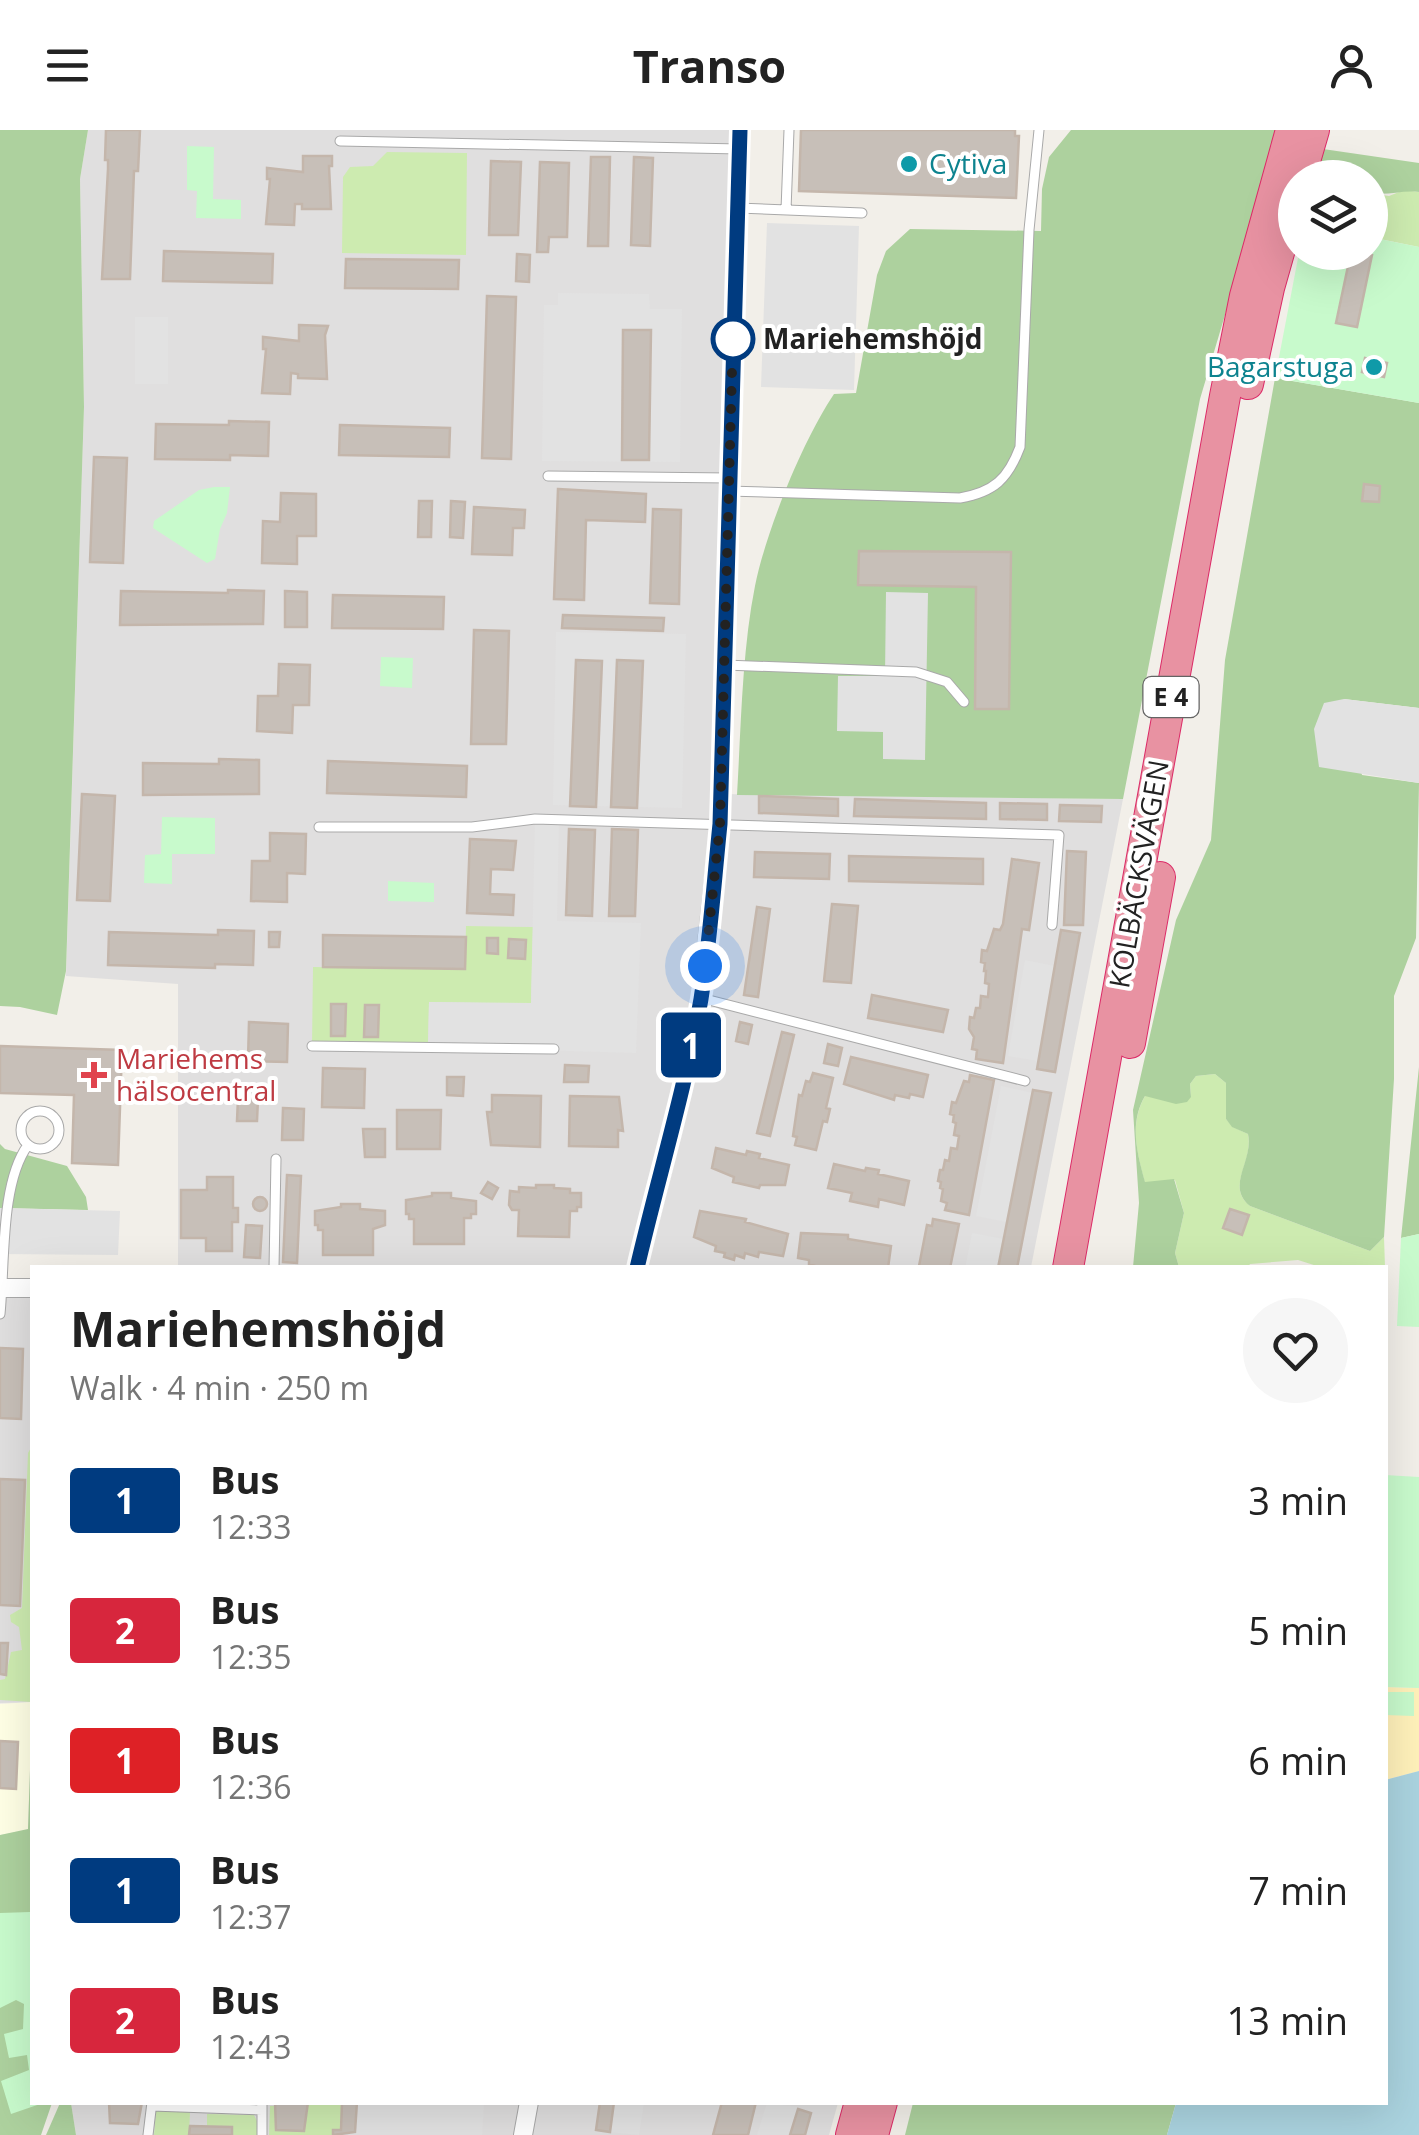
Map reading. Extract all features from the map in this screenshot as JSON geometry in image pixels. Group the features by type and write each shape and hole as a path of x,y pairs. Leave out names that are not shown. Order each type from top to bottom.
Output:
{"highway":[{"name":"KOLBÄCKSVÄGEN","path":"1069,1265 1225,396 1245,296 1292,130"},
{"path":"1305,160 1314,130"},
{"name":"KOLBÄCKSVÄGEN","path":"1090,1265 1246,394 1278,256"},
{"path":"851,2135 859,2105"},
{"path":"873,2135 881,2105"}],"street":[{"path":"639,1265 701,998 720,824 740,140"},
{"path":"1,1288 30,1288"},
{"path":"523,2135 528,2105"}],"lane":[{"path":"786,210 789,130"},
{"path":"548,476 960,498 982,494 1001,484 1020,447 1028,230 1039,130"},
{"path":"340,140 740,140"},
{"path":"738,208 862,212"},
{"path":"725,665 916,672 948,682 964,702"},
{"path":"319,827 472,828 536,819 1059,835 1052,925"},
{"path":"701,998 1025,1080"},
{"path":"312,1046 554,1049"},
{"path":"44,1112 58,1119 59,1132 52,1145 39,1149 28,1145 20,1137 20,1127 28,1114 44,1112"},
{"path":"0,1314 9,1182 17,1158 28,1145"},
{"path":"274,1265 276,1159"},
{"path":"148,2135 152,2105"},
{"path":"207,2105 262,2106 262,2135"}],"shaded area":[{"path":"88,130 740,130 720,794 1123,799 1031,1265 178,1265 178,984 66,976 84,407 80,179"},
{"path":"767,223 859,226 854,390 761,387"},
{"path":"558,293 649,294 650,309 682,309 680,462 542,461 544,305 558,305"},
{"path":"135,317 168,317 168,384 135,384"},
{"path":"886,592 928,593 925,760 883,759 883,732 837,731 838,676 885,676"},
{"path":"556,632 686,634 682,808 553,805"},
{"path":"1344,699 1419,708 1419,783 1319,767 1314,729 1324,703"},
{"path":"535,819 559,819 557,921 641,923 636,1053 428,1047 429,1002 531,1003"},
{"path":"1025,960 1055,966 1038,1061 1008,1056"},
{"path":"1001,1086 1033,1093 1007,1222 976,1216"},
{"path":"0,1208 120,1211 118,1255 0,1254"},
{"path":"972,1233 1004,1239 998,1265 966,1265"},
{"path":"0,1288 30,1288 30,1702 0,1703"},
{"path":"30,1702 28,1830 0,1835 0,1704"},
{"path":"71,2105 837,2105 829,2135 76,2135"},
{"path":"357,2105 484,2105 482,2135 348,2135 355,2131"},
{"path":"614,2105 644,2105 639,2135 610,2132"},
{"path":"766,2105 798,2107 790,2135 757,2135"}],"green space":[{"path":"0,130 88,130 80,179 84,407 66,971 57,1015 0,1006"},
{"path":"1071,130 1280,130 1200,399 1123,799 737,795 747,637 760,564 787,487 822,413 834,394 856,393 877,275 886,251 910,229 1041,231 1042,189 1049,157"},
{"path":"187,146 214,147 213,199 241,200 241,219 196,218 197,191 187,190"},
{"path":"1323,149 1419,163 1419,192 1388,194 1388,160 1320,160"},
{"path":"387,152 467,153 466,255 342,253 343,177 350,167 373,166"},
{"path":"1404,190 1419,192 1419,247 1388,241 1389,196"},
{"path":"1388,241 1419,247 1419,403 1275,378 1296,270 1388,270"},
{"path":"1275,378 1419,403 1419,708 1344,699 1362,775 1419,783 1416,938 1394,996 1394,1079 1384,1237 1370,1251 1250,1206 1240,1190 1248,1134 1232,1127 1226,1119 1226,1083 1215,1074 1196,1076 1190,1084 1191,1097 1187,1102 1176,1104 1145,1096 1140,1106 1137,1149 1145,1182 1174,1179 1184,1213 1175,1253 1178,1265 1133,1265 1139,1203 1133,1110 1176,920 1211,840 1225,660"},
{"path":"230,487 215,559 207,563 153,528 154,521 199,490"},
{"path":"381,657 413,658 412,688 380,686"},
{"path":"162,817 215,818 215,854 172,854 172,884 144,883 145,855 161,854"},
{"path":"388,881 434,883 434,902 388,901"},
{"path":"466,926 533,927 531,1004 429,1002 428,1047 312,1046 313,967 465,969"},
{"path":"1419,1067 1419,1234 1401,1238"},
{"path":"1215,1074 1226,1083 1226,1119 1248,1134 1240,1190 1250,1206 1370,1251 1384,1237 1385,1265 1314,1265 1298,1260 1178,1265 1175,1253 1184,1213 1175,1180 1145,1183 1137,1150 1137,1117 1145,1096 1191,1097 1190,1084 1196,1076"},
{"path":"0,1144 5,1149 67,1166 86,1197 88,1210 0,1208"},
{"path":"1419,1234 1419,1327 1397,1326 1401,1238"},
{"path":"30,1450 30,1702 0,1700 0,1680 5,1679 11,1652 22,1650 19,1627 11,1622 10,1615 22,1608"},
{"path":"1388,1475 1419,1477 1419,1688 1388,1687"},
{"path":"1388,1692 1414,1692 1414,1716 1388,1715"},
{"path":"30,1770 30,2105 51,2105 41,2135 0,2135 0,1835 28,1829"},
{"path":"30,1912 30,2105 37,2105 11,2114 1,2081 29,2070 27,2055 9,2058 4,2034 23,2029 24,2004 16,2000 0,2008 0,1913"},
{"path":"59,2105 71,2105 76,2135 46,2135"},
{"path":"308,2105 342,2105 341,2130 334,2130 333,2135 269,2135 270,2106 275,2106 276,2115 307,2116"},
{"path":"912,2105 1175,2105 1167,2135 905,2135"},
{"path":"156,2111 190,2112 189,2135 154,2135"},
{"path":"207,2114 254,2115 258,2135 232,2135 232,2127 207,2127"}],"sand":[{"path":"1388,1687 1419,1688 1419,1771 1388,1779"}],"water":[{"path":"1419,1771 1419,2135 1167,2135 1175,2105 1388,2105 1388,1779"}],"building":[{"path":"106,130 140,130 138,171 134,171 130,279 102,279 108,169"},
{"name":"Cytiva","path":"801,130 1015,130 1015,136 1019,136 1016,198 799,191"},
{"path":"303,156 332,156 331,209 302,209 302,204 295,204 294,225 266,224 270,179 267,168 303,172"},
{"path":"591,157 610,157 608,246 588,246"},
{"path":"634,157 653,158 650,246 631,245"},
{"path":"491,161 521,162 518,235 489,235"},
{"path":"540,162 569,163 567,237 549,237 548,252 537,252"},
{"path":"164,251 273,254 272,283 163,281"},
{"path":"517,254 530,255 529,282 516,281"},
{"path":"346,259 459,260 458,289 345,288"},
{"path":"1347,270 1369,270 1357,327 1336,323"},
{"path":"487,296 516,297 511,459 482,458"},
{"path":"299,325 328,326 327,379 298,378 298,374 291,373 290,394 262,393 266,349 263,337 299,341"},
{"path":"623,330 651,330 649,460 622,460"},
{"name":"Bagarstuga","path":"1365,358 1387,363 1384,377 1362,372"},
{"path":"229,421 269,422 268,456 155,459 156,424 229,425"},
{"path":"340,425 450,428 449,457 339,455"},
{"path":"94,457 127,458 123,563 90,562"},
{"path":"1364,484 1380,486 1379,502 1362,501"},
{"path":"558,489 646,494 645,522 586,520 584,600 554,599"},
{"path":"281,493 316,494 316,536 297,536 297,564 262,563 263,521 280,522"},
{"path":"419,501 432,501 431,537 418,537"},
{"path":"451,501 465,502 463,538 450,537"},
{"path":"474,507 525,510 524,528 513,528 512,555 472,554"},
{"path":"653,509 681,510 679,604 650,603"},
{"path":"859,551 1011,552 1009,709 975,709 976,587 858,585"},
{"path":"121,591 264,591 263,624 120,625"},
{"path":"285,591 307,592 307,627 285,627"},
{"path":"333,595 444,597 443,629 332,628"},
{"path":"563,615 664,618 663,631 562,628"},
{"path":"474,630 509,631 506,744 471,744"},
{"path":"576,660 602,661 596,807 570,806"},
{"path":"617,660 643,661 637,808 611,807"},
{"path":"279,664 310,665 309,705 293,705 292,733 257,731 258,696 278,696"},
{"path":"219,759 259,760 259,794 143,795 143,763 219,764"},
{"path":"328,761 467,766 466,797 327,793"},
{"path":"82,794 115,796 110,901 77,900"},
{"path":"759,796 838,799 838,816 759,813"},
{"path":"855,799 986,803 986,819 854,816"},
{"path":"1000,803 1047,804 1047,820 1000,819"},
{"path":"1060,805 1102,806 1101,822 1059,821"},
{"path":"569,829 595,830 592,916 566,915"},
{"path":"612,829 638,830 635,916 609,916"},
{"path":"270,833 306,834 305,874 287,873 287,902 251,901 252,861 270,861"},
{"path":"470,839 516,841 513,870 491,869 490,894 514,895 513,915 467,913"},
{"path":"1067,851 1086,852 1083,925 1064,925"},
{"path":"755,852 830,854 829,879 754,877"},
{"path":"849,856 983,859 983,884 849,881"},
{"path":"1012,859 1039,863 1029,930 1022,929 1003,1063 976,1059 977,1050 972,1049 974,1037 969,1029 970,1017 974,1018 976,1008 980,1008 981,996 988,997 982,950 987,951 994,929 1000,930 1003,924"},
{"path":"832,904 858,906 851,983 824,981"},
{"path":"757,907 770,909 758,997 744,995"},
{"path":"218,930 254,931 253,965 108,965 109,932 218,935"},
{"path":"1061,930 1080,933 1055,1072 1037,1069"},
{"path":"269,932 280,932 279,947 269,947"},
{"path":"323,935 466,937 465,969 323,967"},
{"path":"487,938 498,938 498,954 487,953"},
{"path":"509,939 526,940 525,959 508,958"},
{"path":"872,995 948,1010 943,1032 868,1018"},
{"path":"331,1004 346,1004 345,1036 331,1036"},
{"path":"365,1005 379,1005 378,1037 364,1037"},
{"path":"249,1022 288,1024 287,1062 248,1061"},
{"path":"740,1022 752,1025 748,1044 736,1041"},
{"path":"782,1032 794,1035 770,1136 757,1133"},
{"path":"828,1044 842,1048 838,1066 824,1063"},
{"path":"0,1046 122,1050 118,1165 72,1163 74,1095 0,1093"},
{"path":"851,1057 928,1075 923,1097 895,1095 894,1100 844,1084"},
{"path":"565,1065 589,1066 588,1082 564,1082"},
{"path":"323,1068 365,1069 364,1108 322,1107"},
{"path":"813,1073 833,1078 827,1122 823,1121 816,1150 795,1145 797,1137 793,1136 799,1095 802,1096"},
{"path":"970,1075 994,1080 969,1215 945,1210 947,1203 941,1201 943,1189 938,1181 951,1148 957,1149 959,1136 954,1135 952,1102 956,1103"},
{"path":"447,1077 464,1077 463,1096 447,1095"},
{"path":"1033,1090 1051,1093 1018,1265 999,1265"},
{"path":"492,1095 541,1096 540,1147 491,1145 487,1112 492,1112"},
{"path":"570,1096 619,1097 623,1131 618,1130 618,1147 569,1146"},
{"path":"238,1098 258,1099 257,1121 237,1121"},
{"path":"283,1108 304,1109 303,1140 282,1140"},
{"path":"397,1110 441,1110 440,1149 397,1149"},
{"path":"363,1129 385,1129 385,1157 365,1157"},
{"path":"716,1148 760,1154 759,1158 789,1165 785,1185 759,1188 733,1182 734,1177 712,1168"},
{"path":"834,1164 879,1170 878,1174 909,1181 904,1205 879,1199 878,1207 850,1201 852,1193 828,1188"},
{"path":"287,1175 301,1176 297,1263 283,1262"},
{"path":"207,1177 233,1177 233,1208 238,1208 238,1222 232,1222 232,1251 206,1251 206,1238 181,1238 181,1190 207,1190"},
{"path":"488,1182 498,1188 492,1199 481,1193"},
{"path":"554,1185 570,1189 570,1193 581,1193 581,1207 570,1211 569,1237 518,1236 519,1210 512,1210 509,1205 510,1191"},
{"path":"451,1193 451,1198 476,1201 476,1214 464,1218 464,1244 414,1244 414,1219 406,1214 406,1200"},
{"path":"260,1197 267,1204 260,1211 253,1204"},
{"path":"341,1204 385,1211 385,1225 373,1229 373,1255 323,1255 323,1230 315,1225 315,1211"},
{"path":"1230,1209 1249,1215 1242,1235 1223,1228"},
{"path":"700,1211 746,1219 745,1222 788,1234 783,1256 759,1252 758,1257 745,1253 744,1258 735,1255 734,1260 724,1257 725,1253 715,1251 716,1246 694,1237"},
{"path":"933,1219 959,1224 951,1265 919,1265 927,1225 932,1226"},
{"path":"246,1225 262,1226 260,1258 244,1257"},
{"path":"801,1233 848,1235 848,1239 891,1246 888,1265 812,1265 809,1260 798,1258"},
{"path":"0,1348 23,1349 21,1419 0,1418"},
{"path":"0,1479 25,1480 20,1606 0,1605"},
{"path":"0,1643 8,1643 6,1675 0,1674"},
{"path":"0,1741 18,1742 16,1789 0,1788"},
{"path":"109,2105 141,2105 138,2124 110,2123"},
{"path":"275,2105 308,2105 304,2131 276,2130"},
{"path":"342,2105 357,2105 355,2132 333,2135 333,2130 341,2130"},
{"path":"600,2105 614,2105 610,2132 596,2130"},
{"path":"721,2105 755,2105 748,2135 713,2135"},
{"path":"798,2109 811,2113 805,2135 790,2135"},
{"path":"190,2126 232,2127 232,2135 189,2135"}],"bus line":[{"name":"1","path":"638,1265 679,1104 701,998 720,824 740,130"}],"place":[{"name":"Cytiva","path":"909,164"},
{"name":"Mariehemshöjd","path":"733,339"},
{"name":"Bagarstuga","path":"1374,367"},
{"name":"Mariehems hälsocentral","path":"94,1075"}],"route":[{"path":"705,966 720,824 733,333 733,339"}]}
